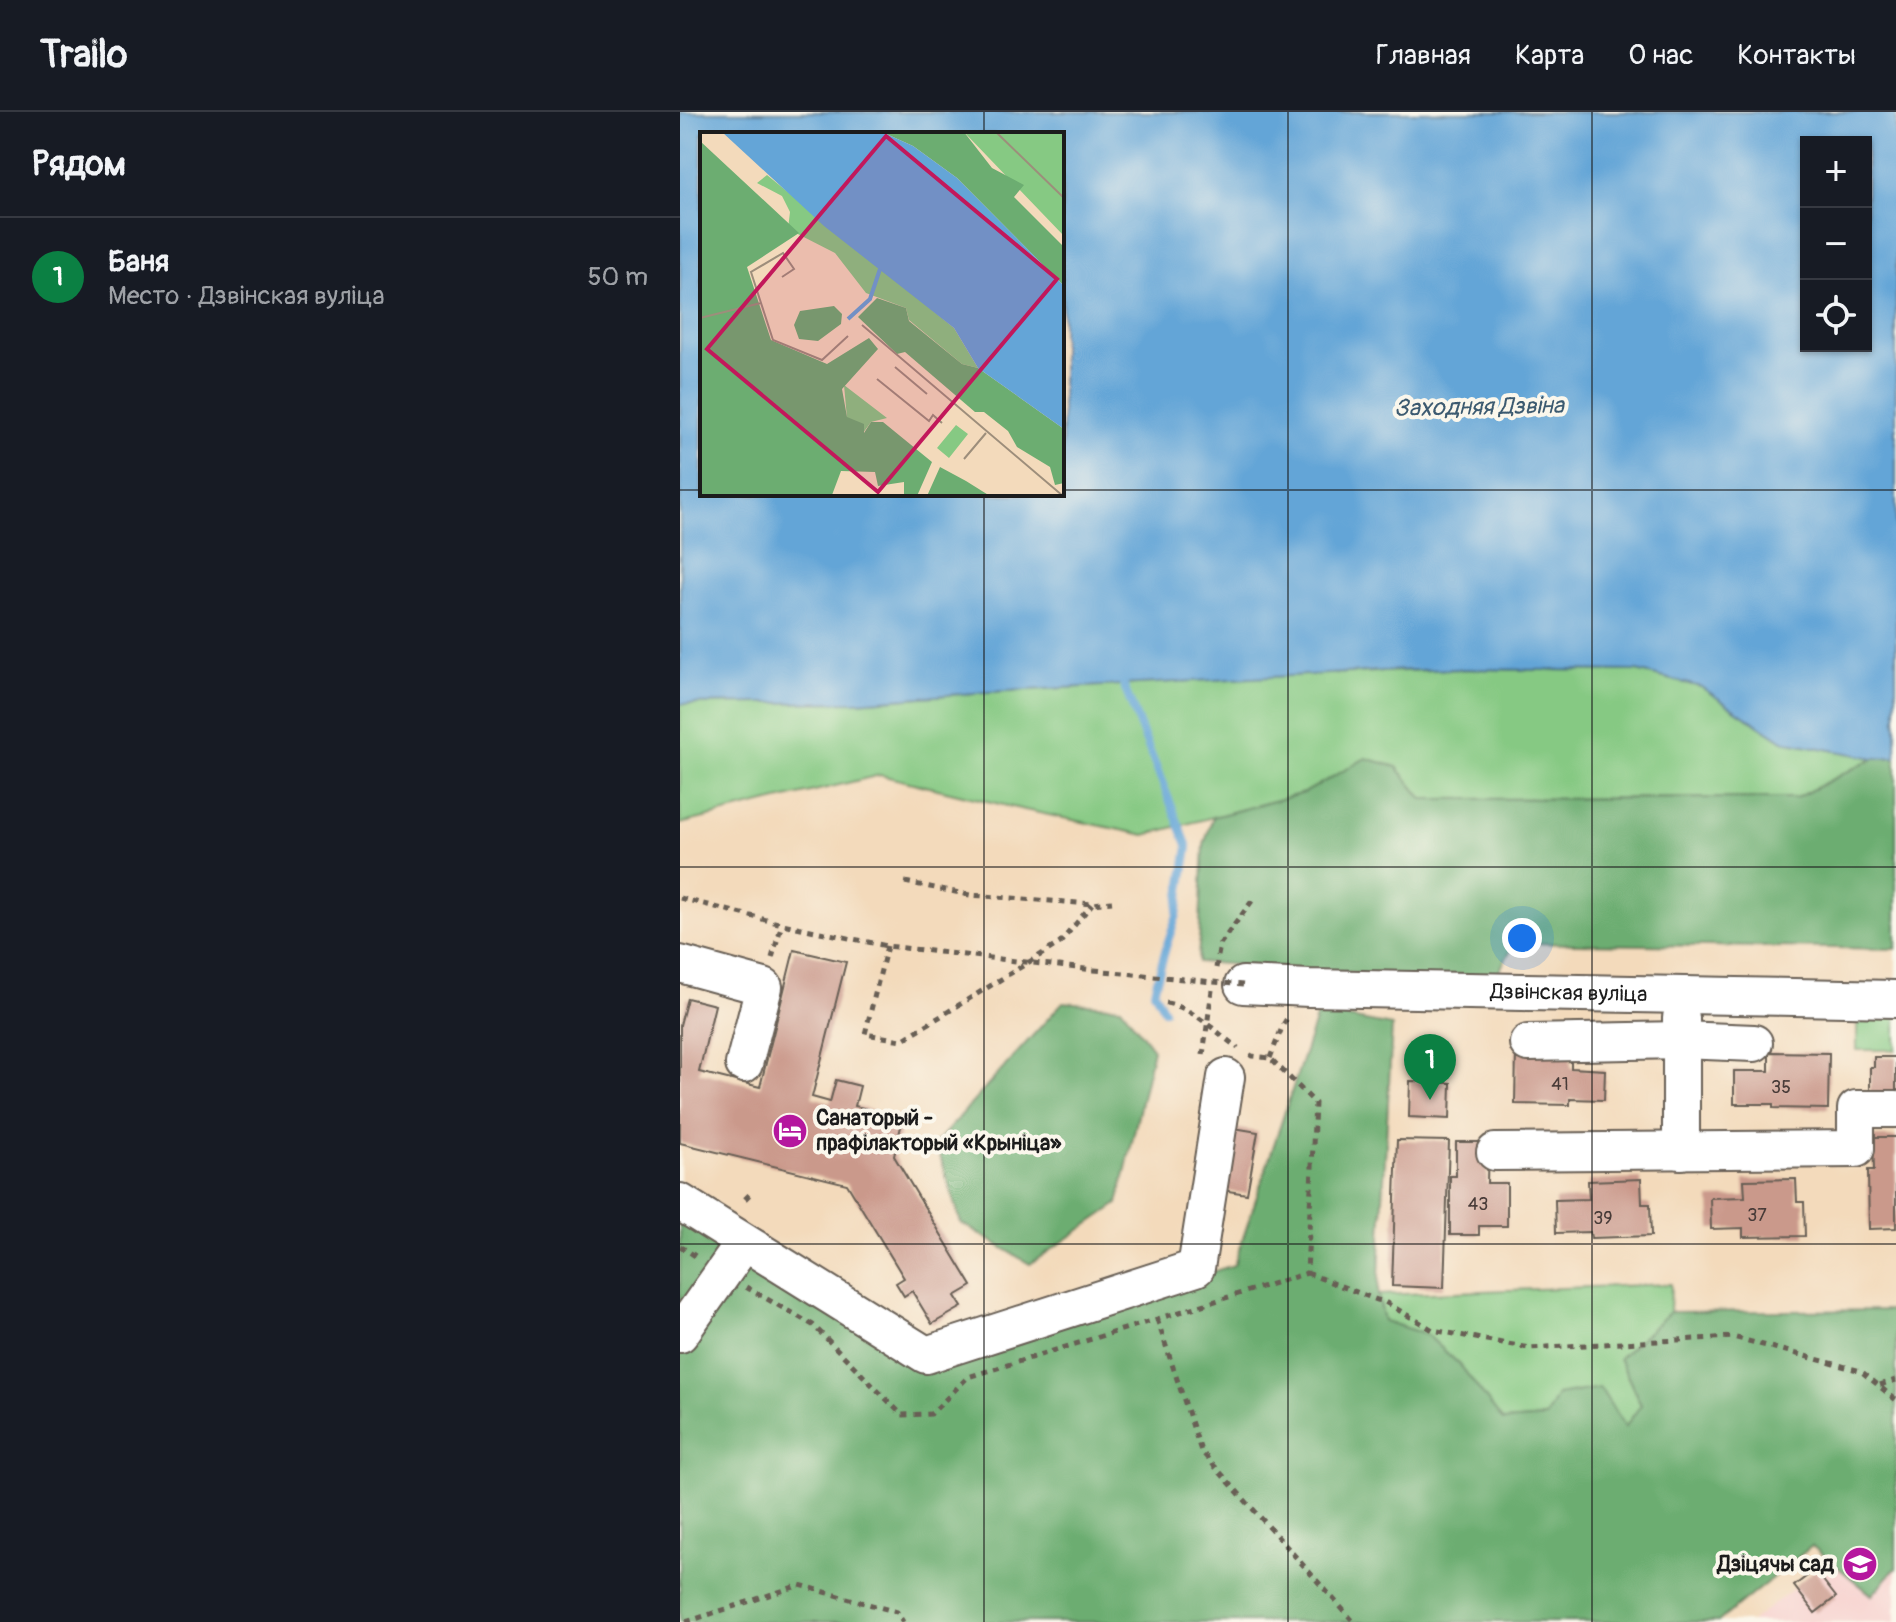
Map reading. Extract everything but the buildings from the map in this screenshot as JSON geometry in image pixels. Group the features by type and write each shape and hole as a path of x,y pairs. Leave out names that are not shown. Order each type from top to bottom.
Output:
{"street":[{"path":"680,964 764,987 744,1064"},
{"name":"Дзвінская вуліца","path":"1243,985 1681,997 1896,999"},
{"path":"1681,997 1681,1151"},
{"path":"1528,1043 1681,1040 1754,1043"},
{"path":"680,1202 926,1355 1196,1268 1239,1061"},
{"path":"1495,1152 1856,1149 1856,1109 1896,1109"},
{"path":"680,1334 744,1243"}],"path":[{"path":"905,882 970,895 1092,904 1112,902"},
{"path":"680,898 887,946 1243,985"},
{"path":"887,946 865,1034 902,1040 1060,943 1092,904"},
{"path":"1166,1003 1190,1010 1239,1061 1270,1058 1283,1025"},
{"path":"745,1199 753,1191"},
{"path":"1307,1273 1383,1301 1433,1330 1529,1348 1733,1337 1861,1371 1896,1400"},
{"path":"1157,1319 1201,1451 1354,1622"},
{"path":"1879,1386 1896,1380"},
{"path":"686,1622 800,1585 897,1612 903,1622"}],"shaded area":[{"name":"Дзіцячы сад","path":"1896,1507 1896,1622 1751,1622"}],"green space":[{"path":"1460,669 1637,671 1701,687 1783,741 1874,758 1796,798 1423,799 1397,767 1366,758 1304,793 1145,835 880,775 680,824 680,704 855,702 1299,675"},
{"path":"1896,757 1896,949 1515,943 1492,983 1198,962 1204,845 1213,817 1304,793 1366,758 1397,767 1423,799 1796,798 1874,758"},
{"path":"1063,1002 1121,1007 1153,1049 1118,1204 1030,1264 961,1223 936,1143"},
{"path":"1318,1012 1392,1026 1378,1295 1384,1321 1427,1335 1460,1365 1503,1421 1545,1418 1557,1395 1600,1388 1625,1427 1641,1405 1619,1358 1670,1312 1896,1310 1896,1568 1872,1595 1812,1546 1718,1622 680,1622 680,1217 915,1364 1234,1265"},
{"path":"1896,1015 1896,1050 1857,1050 1857,1016"},
{"path":"1671,1284 1670,1312 1619,1358 1641,1405 1624,1428 1545,1418 1503,1421 1460,1365 1427,1335 1384,1321 1378,1295"}],"water":[{"name":"Заходняя Дзвіна","path":"680,112 1896,112 1896,757 1874,758 1783,741 1701,687 1637,671 1383,671 855,702 680,704"}],"waterway":[{"path":"1122,673 1123,684 1188,847 1177,915 1154,991 1164,1010"}],"place":[{"name":"Баня","path":"1430,1100"},
{"name":"Санаторый - прафілакторый «Крыніца»","path":"790,1131"},
{"name":"Дзіцячы сад","path":"1860,1564"}]}
